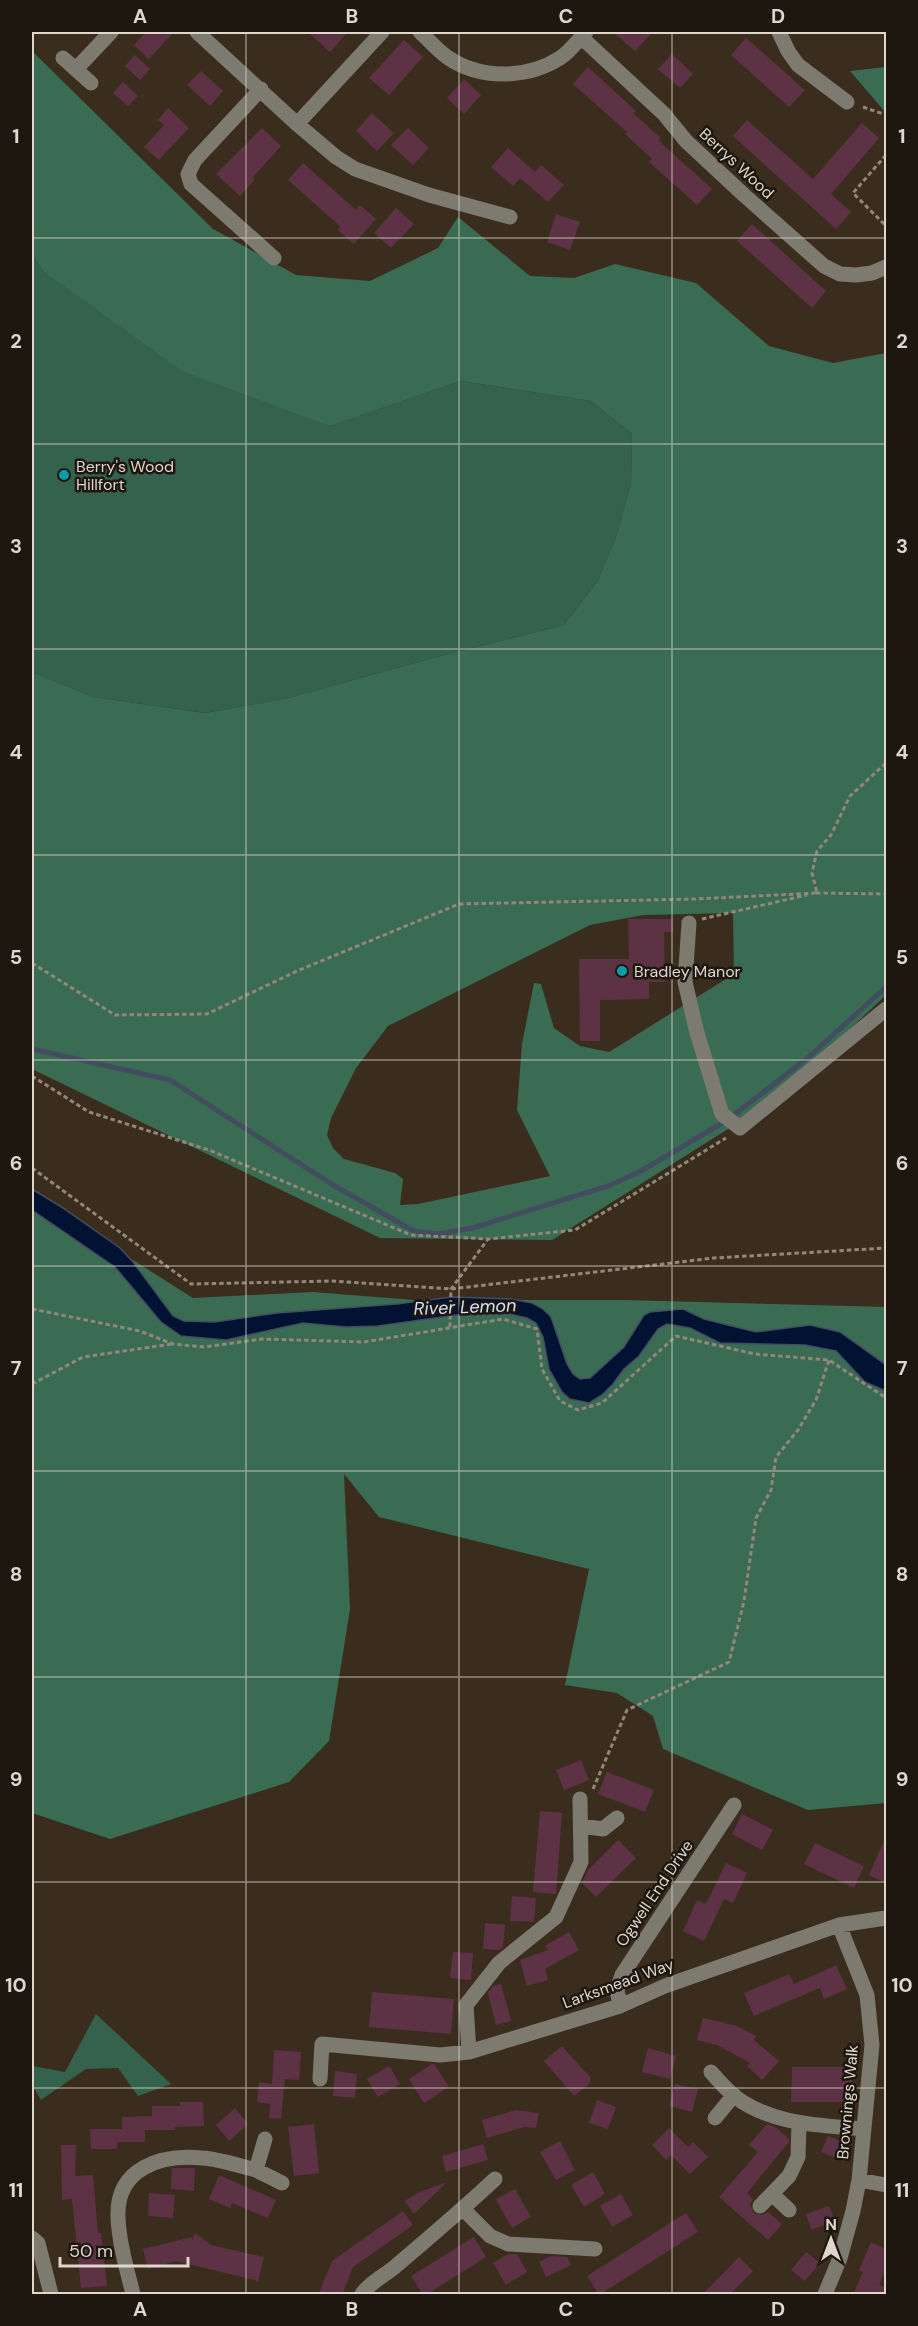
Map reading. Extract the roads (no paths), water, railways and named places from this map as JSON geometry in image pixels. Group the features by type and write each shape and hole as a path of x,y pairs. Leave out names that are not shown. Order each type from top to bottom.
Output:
{"street":[{"path":"76,69 111,32"},
{"path":"197,32 297,124 336,157 355,169 429,195 510,217"},
{"path":"297,124 382,32"},
{"path":"420,32 447,57 481,73 502,74 521,73 542,67 562,57 584,34"},
{"path":"778,32 798,64 847,102"},
{"name":"Berrys Wood","path":"584,34 664,114 686,141 824,266 840,274 856,275 872,273 886,267"},
{"path":"63,58 91,83"},
{"path":"261,89 195,160 188,174 191,184 274,258"},
{"path":"689,923 685,982 697,1033 722,1114 740,1128 886,1009"},
{"path":"468,2052 466,2005 499,1963 556,1917 581,1862 580,1802"},
{"name":"Ogwell End Drive","path":"620,2006 617,1990 622,1975 734,1805"},
{"path":"581,1826 603,1829 617,1818"},
{"name":"Larksmead Way","path":"320,2079 315,2044 440,2055 468,2052 620,2006 665,1986 839,1924 886,1918"},
{"name":"Brownings Walk","path":"825,2295 840,2258 853,2211 879,2044 867,1995 839,1924"},
{"path":"711,2072 734,2096 764,2113 800,2124 864,2129"},
{"path":"715,2118 734,2096"},
{"path":"760,2206 789,2176 798,2157 800,2124"},
{"path":"256,2170 265,2139"},
{"path":"133,2295 118,2217 119,2198 127,2181 141,2168 158,2160 203,2158 256,2170 282,2182"},
{"path":"362,2295 366,2289 391,2271 495,2179"},
{"name":"Brownings Walk","path":"859,2180 886,2185"},
{"path":"772,2194 789,2210"},
{"path":"463,2209 489,2236 508,2244 595,2249"},
{"path":"32,2238 38,2243 51,2295"}],"water":[{"name":"River Lemon","path":"32,1189 120,1248 173,1316 184,1321 215,1322 277,1313 397,1304 452,1297 511,1299 532,1303 551,1317 567,1364 573,1374 580,1379 590,1378 624,1347 644,1315 650,1312 683,1309 704,1319 756,1332 810,1325 840,1332 886,1365 886,1391 865,1382 836,1351 805,1345 720,1343 690,1328 667,1324 658,1329 639,1356 624,1369 613,1384 589,1403 570,1399 562,1392 549,1369 543,1337 536,1323 510,1314 456,1315 378,1326 346,1327 303,1323 226,1340 181,1336 161,1322 115,1267 32,1210"}],"waterway":[{"path":"32,1049 170,1080 333,1185 414,1231 438,1234 472,1228 608,1186 641,1171 729,1119 811,1055 886,987"}],"place":[{"name":"Berry's Wood Hillfort","path":"64,475"},
{"name":"Bradley Manor","path":"622,971"}]}
